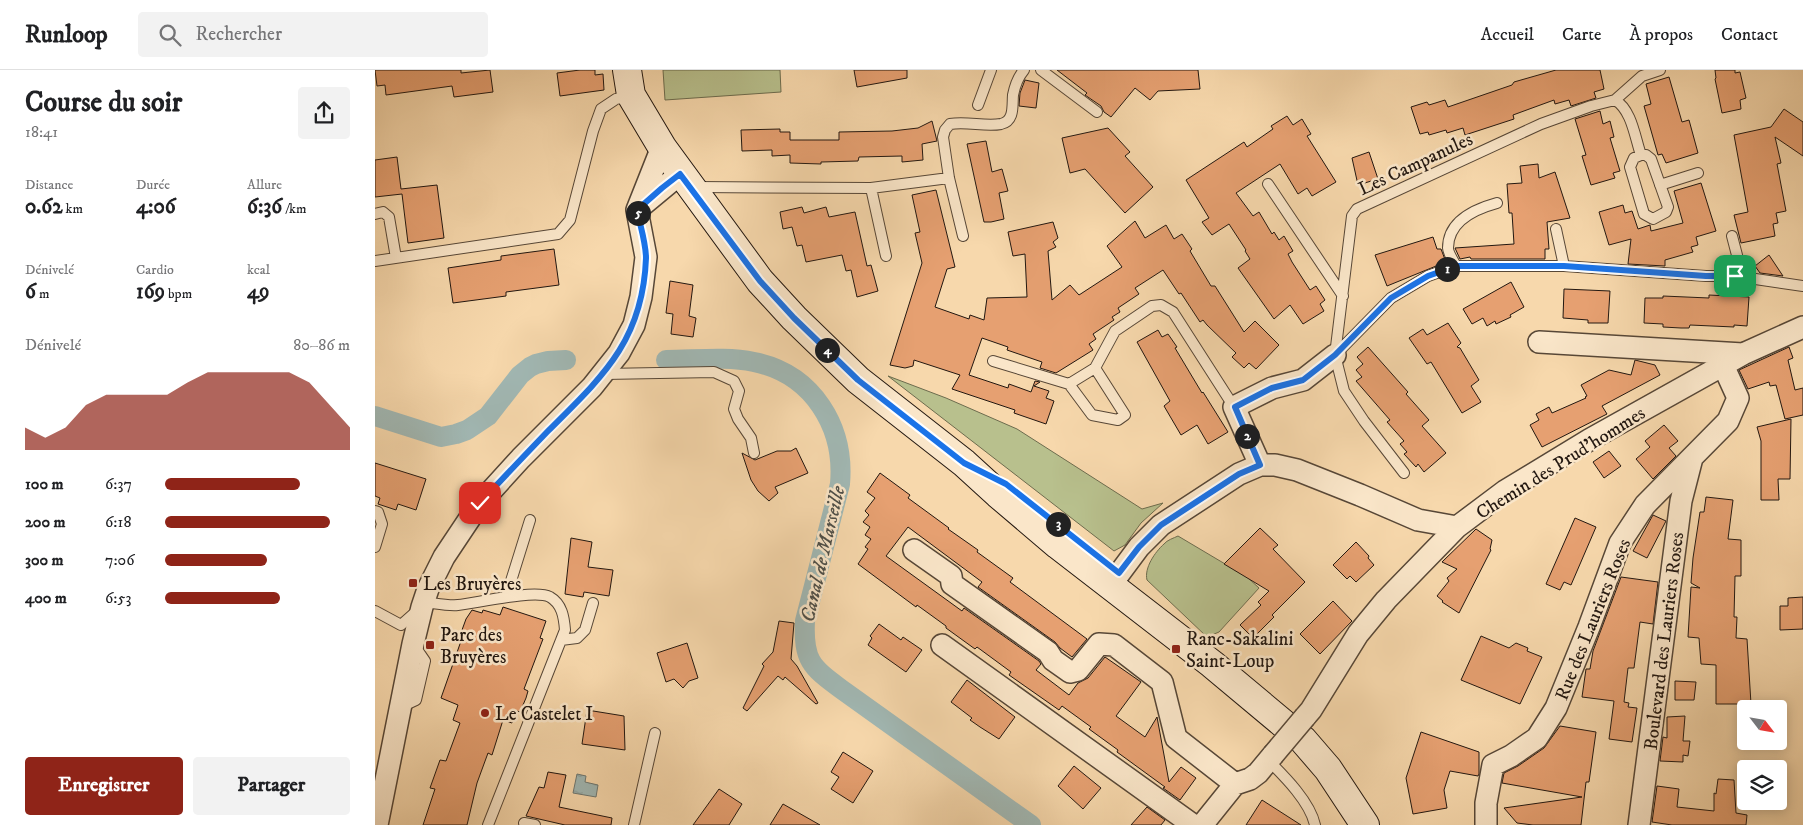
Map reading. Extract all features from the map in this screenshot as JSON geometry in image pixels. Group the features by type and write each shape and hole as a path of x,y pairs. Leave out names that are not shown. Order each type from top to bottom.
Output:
{"street":[{"path":"629,83 662,147 685,181 760,281 794,318 858,380 964,463 1006,484 1212,664 1303,740 1328,770 1365,825"},
{"path":"377,825 422,604 445,557 480,503 521,458 604,374 619,353 634,324 641,297 646,256 637,210 662,147"},
{"path":"637,210 662,188 685,181"},
{"name":"Chemin des Prud'hommes","path":"1202,825 1235,784 1258,774 1311,710 1358,634 1380,606 1457,527 1514,486 1589,440 1743,354 1803,327"},
{"path":"1539,342 1743,354"},
{"path":"1260,465 1235,407 1272,388 1303,380 1335,355"},
{"name":"Rue des Lauriers Roses","path":"1486,825 1486,804 1493,765 1511,756 1537,738 1556,708 1620,543 1645,505 1728,421 1737,398 1723,366"},
{"name":"Boulevard des Lauriers Roses","path":"1639,825 1681,502 1692,457"},
{"path":"1114,579 1139,547 1161,525 1239,474 1260,465 1297,470 1418,520 1457,527"},
{"path":"914,550 951,576 952,584 1048,652 1053,660 1070,672 1078,670 1099,644 1114,645 1162,682 1176,738 1235,784"},
{"path":"942,645 1193,825"},
{"path":"375,797 386,774"}],"lane":[{"path":"978,105 991,70"},
{"path":"963,236 949,178 943,137 945,130 950,124 958,122 1001,124 1009,119 1013,111 1013,95 1018,77 1024,70"},
{"path":"1041,70 1097,112"},
{"path":"1641,155 1629,117 1621,103 1615,100 1642,76 1660,70"},
{"path":"375,262 559,234 570,220 593,131 601,109 616,99 629,83"},
{"name":"Les Campanules","path":"1335,355 1352,216 1357,209 1541,124 1591,106 1615,100"},
{"path":"1641,155 1651,159 1668,207 1662,216 1653,219 1645,214 1630,167 1634,158 1641,155"},
{"path":"1660,185 1698,173"},
{"path":"685,181 871,188 893,187 949,178"},
{"path":"1268,184 1343,296"},
{"path":"871,188 886,256"},
{"path":"1456,266 1448,250 1450,237 1459,221 1483,207 1497,203"},
{"path":"375,214 383,212 389,217 396,258"},
{"path":"1556,229 1564,266"},
{"path":"1732,236 1739,259 1751,278"},
{"path":"1404,473 1364,421 1344,391 1335,355 1391,298 1428,276 1456,266 1564,266 1751,278 1803,286"},
{"path":"1069,384 1095,368 1115,331 1152,306 1161,305 1173,312 1235,407"},
{"path":"993,361 1069,384 1092,415 1118,420 1125,415 1095,368"},
{"path":"604,374 714,372 724,375 735,381 739,391 734,409 737,419 751,438 754,453"},
{"path":"375,511 378,512 382,524 375,547"},
{"path":"505,597 530,520"},
{"path":"375,611 401,624 422,604 455,605 505,597 544,594 559,605 564,617 565,630 488,825"},
{"path":"561,640 577,638 585,630 593,603"},
{"path":"634,825 655,733"},
{"path":"1271,758 1313,816 1315,825"}],"green space":[{"path":"663,70 780,70 781,92 665,100"},
{"path":"888,376 946,398 1017,429 1142,509 1163,503 1141,523 1125,545 1114,551"},
{"path":"1178,536 1247,577 1259,588 1219,632 1207,637 1147,580 1147,570 1154,556 1165,543"}],"water":[{"path":"577,774 586,776 585,782 598,785 596,797 573,793"}],"building":[{"path":"375,70 461,70 461,73 490,70 493,92 454,97 452,86 386,95 385,85 377,86"},
{"path":"595,70 595,75 603,74 604,90 560,96 557,73"},
{"path":"854,70 907,70 907,78 857,87"},
{"path":"1057,70 1198,70 1200,89 1158,91 1150,100 1135,88 1111,117 1104,112 1101,106 1085,95 1087,93"},
{"path":"1556,70 1600,70 1604,89 1594,92 1596,98 1571,106 1569,100 1555,104 1554,100 1513,115 1514,119 1465,135 1463,128 1447,133 1446,130 1429,135 1428,132 1420,134 1411,107 1427,102 1429,105 1445,100 1448,107 1512,85 1514,82"},
{"path":"1715,70 1735,70 1735,73 1740,72 1746,98 1740,100 1741,109 1722,113"},
{"path":"1669,77 1682,122 1689,120 1698,153 1666,163 1662,154 1658,155 1644,106 1651,104 1646,84"},
{"path":"1025,80 1039,83 1036,108 1019,106 1020,93"},
{"path":"1784,109 1803,122 1803,156 1775,137 1781,163 1777,164 1786,211 1776,213 1778,223 1773,224 1775,236 1741,243 1734,215 1748,212 1734,135 1771,127"},
{"path":"1600,111 1603,124 1610,121 1614,137 1610,138 1620,171 1613,173 1615,178 1591,185 1582,156 1586,155 1575,119"},
{"path":"1287,116 1293,125 1302,119 1311,134 1307,136 1336,182 1312,196 1307,188 1298,194 1280,164 1236,193 1253,216 1259,212 1272,234 1274,232 1279,240 1284,236 1293,251 1288,254 1292,262 1310,290 1316,286 1325,300 1320,304 1324,311 1303,324 1290,305 1274,319 1238,268 1250,259 1246,250 1229,224 1212,235 1202,222 1209,218 1186,180 1244,142 1247,147 1273,129 1271,126"},
{"path":"932,121 937,141 922,144 923,160 902,162 902,156 859,157 858,161 821,162 821,164 790,163 790,155 772,156 772,150 742,151 741,130 780,129 780,132 790,132 790,140 839,140 839,132 892,131 918,128"},
{"path":"1108,128 1130,152 1125,156 1153,187 1125,213 1085,169 1070,173 1062,138"},
{"path":"986,141 992,172 1002,169 1008,191 999,193 1004,219 991,222 984,222 967,144"},
{"path":"1369,152 1378,179 1358,185 1352,158"},
{"path":"397,157 401,189 437,185 444,238 408,243 402,194 375,197 375,160"},
{"path":"1538,164 1539,178 1555,172 1570,218 1547,222 1549,249 1545,249 1545,259 1471,259 1470,257 1460,259 1455,248 1514,244 1512,213 1509,213 1507,184 1522,183 1520,166"},
{"path":"1701,183 1716,231 1696,237 1698,245 1691,247 1693,252 1665,260 1665,266 1628,264 1631,239 1609,245 1599,212 1623,205 1625,213 1632,211 1638,229 1650,225 1651,231 1683,223 1674,191"},
{"path":"936,190 955,267 947,269 935,307 969,319 970,315 984,320 987,298 1027,297 1025,254 1013,256 1008,232 1053,222 1058,238 1053,242 1056,247 1048,251 1052,300 1070,285 1079,295 1122,267 1107,246 1135,221 1145,238 1166,225 1174,239 1182,234 1211,286 1215,286 1244,332 1255,321 1279,345 1256,369 1249,363 1244,368 1232,357 1236,353 1203,320 1200,322 1163,270 1135,288 1139,294 1118,308 1120,312 1112,317 1114,320 1093,334 1096,339 1089,344 1093,350 1056,373 1040,368 1042,362 1007,350 1008,347 982,338 969,375 1008,388 1009,384 1031,392 1035,381 1040,382 1034,386 1049,391 1046,398 1054,401 1046,424 1014,413 1015,410 952,389 960,375 914,360 913,366 905,368 890,365 922,263 915,233 920,232 912,195"},
{"path":"802,207 804,213 826,207 829,217 855,212 867,266 871,265 878,291 857,297 851,270 846,271 842,255 806,262 802,245 797,246 792,227 783,229 780,212"},
{"path":"1433,237 1437,249 1441,249 1446,262 1387,286 1375,255"},
{"path":"554,249 559,285 506,292 506,296 453,303 448,268 501,260 501,256"},
{"path":"1769,255 1783,276 1760,273 1755,266"},
{"path":"670,281 693,285 689,316 696,318 693,337 671,334 673,314 666,313"},
{"path":"1511,282 1524,307 1510,315 1511,317 1496,324 1495,321 1487,326 1483,318 1472,324 1463,309"},
{"path":"1564,289 1610,291 1608,323 1588,323 1588,320 1563,318"},
{"path":"1709,295 1749,297 1747,326 1690,325 1689,328 1681,328 1663,327 1663,324 1644,323 1645,298 1663,298 1663,296 1709,298"},
{"path":"1448,323 1461,343 1457,347 1460,348 1479,380 1471,386 1481,402 1462,413 1431,362 1427,364 1409,338 1423,329 1427,335"},
{"path":"1158,330 1162,337 1168,334 1177,347 1175,348 1228,432 1208,444 1197,425 1181,435 1164,406 1170,401 1137,342"},
{"path":"1368,347 1408,392 1406,394 1429,420 1422,426 1446,453 1424,472 1418,464 1416,467 1404,454 1407,452 1400,444 1404,441 1387,422 1390,420 1356,381 1362,377 1356,370 1363,364 1357,357"},
{"path":"1789,347 1793,358 1788,360 1795,390 1803,388 1803,415 1785,419 1776,385 1770,386 1769,382 1748,389 1739,370"},
{"path":"1635,360 1655,365 1660,375 1602,406 1607,414 1542,447 1530,425 1539,420 1536,414 1549,407 1552,413 1586,398 1587,396 1581,385 1609,370 1631,375"},
{"path":"1791,419 1790,479 1778,479 1779,500 1761,500 1761,441 1757,427"},
{"path":"1664,425 1678,441 1669,448 1676,456 1653,479 1636,459 1650,447 1645,441"},
{"path":"796,448 808,473 775,487 778,493 769,501 758,491 751,480 742,453 755,460 777,451 791,451"},
{"path":"1609,451 1621,466 1604,478 1593,462"},
{"path":"375,463 426,479 416,510 398,504 396,510 378,504 380,498 375,496"},
{"path":"880,473 910,495 908,498 1013,578 1010,582 1087,639 1072,657 1055,642 978,587 982,582 908,527 886,556 962,611 964,608 1039,661 1041,664 1036,670 1069,695 1078,683 1088,678 1105,657 1141,682 1116,716 1145,737 1157,717 1169,782 1181,767 1196,778 1180,800 1117,752 1118,750 1089,729 1091,727 1062,706 1059,710 1009,675 1011,672 977,647 975,649 946,628 946,626 917,605 916,607 858,564 868,549 865,547 871,539 865,535 870,527 863,522 869,515 865,511 875,498 867,492"},
{"path":"1706,497 1733,500 1728,539 1741,540 1741,576 1735,576 1734,617 1737,617 1736,638 1747,639 1751,700 1737,700 1737,704 1716,704 1716,665 1701,664 1699,638 1688,637 1691,587 1700,588 1691,583 1700,512 1704,512"},
{"path":"1653,515 1666,521 1647,558 1633,551"},
{"path":"1575,518 1596,527 1571,585 1564,582 1560,590 1546,584"},
{"path":"1260,528 1278,545 1273,549 1305,582 1272,615 1274,617 1253,638 1240,625 1261,605 1258,602 1269,591 1224,564"},
{"path":"1476,529 1492,540 1491,550 1459,613 1442,602 1437,596 1449,581 1447,578 1457,569 1442,562"},
{"path":"571,538 592,542 588,567 613,570 609,596 584,592 583,597 565,594"},
{"path":"1356,542 1369,556 1368,558 1374,565 1356,582 1350,576 1347,579 1333,565"},
{"path":"1621,577 1658,582 1653,624 1640,622 1634,668 1628,668 1624,702 1629,703 1628,707 1637,708 1632,742 1609,739 1614,701 1582,697 1586,669 1590,669 1593,651"},
{"path":"1803,597 1803,629 1780,630 1780,606 1788,606 1788,598"},
{"path":"1333,601 1352,621 1320,654 1300,634"},
{"name":"Le Castelet I","path":"503,607 546,621 540,638 543,639 524,689 528,691 526,698 520,712 517,711 512,723 503,720 492,755 488,753 477,783 467,825 423,825 435,789 430,788 440,760 446,761 460,723 453,720 458,705 441,698 461,641 458,641 466,619 472,610 482,613 483,610 500,615"},
{"path":"779,621 794,623 791,659 818,703 816,704 785,677 783,680 778,676 747,711 743,708 764,666 762,664 773,652"},
{"path":"879,624 901,640 903,637 922,650 906,672 868,645 872,638 870,636"},
{"path":"1481,636 1509,648 1516,643 1528,648 1527,651 1542,657 1520,704 1461,680"},
{"path":"687,643 698,678 689,681 683,688 674,679 666,682 657,653"},
{"path":"967,680 1015,717 999,739 970,720 972,718 951,702"},
{"path":"1675,681 1696,682 1694,700 1675,700"},
{"path":"587,710 624,716 625,750 582,744"},
{"path":"1685,716 1683,741 1690,741 1688,756 1683,755 1683,762 1660,761 1663,737 1667,738 1667,717"},
{"path":"1560,726 1596,732 1589,782 1586,782 1581,825 1517,823 1504,808 1582,797 1502,783 1504,773 1544,748"},
{"path":"1421,732 1479,752 1479,774 1478,776 1450,771 1444,790 1447,808 1413,814 1406,778"},
{"path":"843,752 873,771 853,803 831,789 839,777 831,772"},
{"path":"1074,766 1101,788 1083,809 1058,786"},
{"path":"548,772 566,775 559,807 612,818 611,825 565,825 526,816 539,787 544,788"},
{"path":"1718,779 1734,780 1736,813 1747,815 1746,825 1672,825 1652,822 1657,786 1679,789 1677,807 1714,811 1714,793 1716,794"},
{"path":"719,789 742,804 729,825 693,825"},
{"path":"1262,800 1301,825 1246,825"},
{"path":"783,804 820,825 770,825"},
{"path":"1147,807 1165,820 1161,825 1131,825"}],"waterway":[{"name":"Canal de Marseille","path":"375,416 441,437 456,434 467,430 488,416 520,375 530,367 548,361 566,360"},
{"name":"Canal de Marseille","path":"666,360 743,360 775,368 793,378 821,406 831,424 837,443 840,463 840,484 805,621 806,645 811,661 822,675 1031,825"}],"place":[{"name":"Les Bruyères","path":"413,583"},
{"name":"Parc des Bruyères","path":"430,645"},
{"name":"Ranc-Sakalini Saint-Loup","path":"1176,649"},
{"name":"Le Castelet I","path":"485,713"}],"route":[{"path":"480,503 521,458 592,387 619,353 634,324 641,297 646,256 637,210 680,174 760,281 794,318 858,380 964,463 1006,484 1119,573 1139,547 1161,525 1239,474 1260,465 1235,407 1272,388 1303,380 1335,355 1391,298 1428,276 1456,266 1564,266 1706,276 1735,276"}]}
